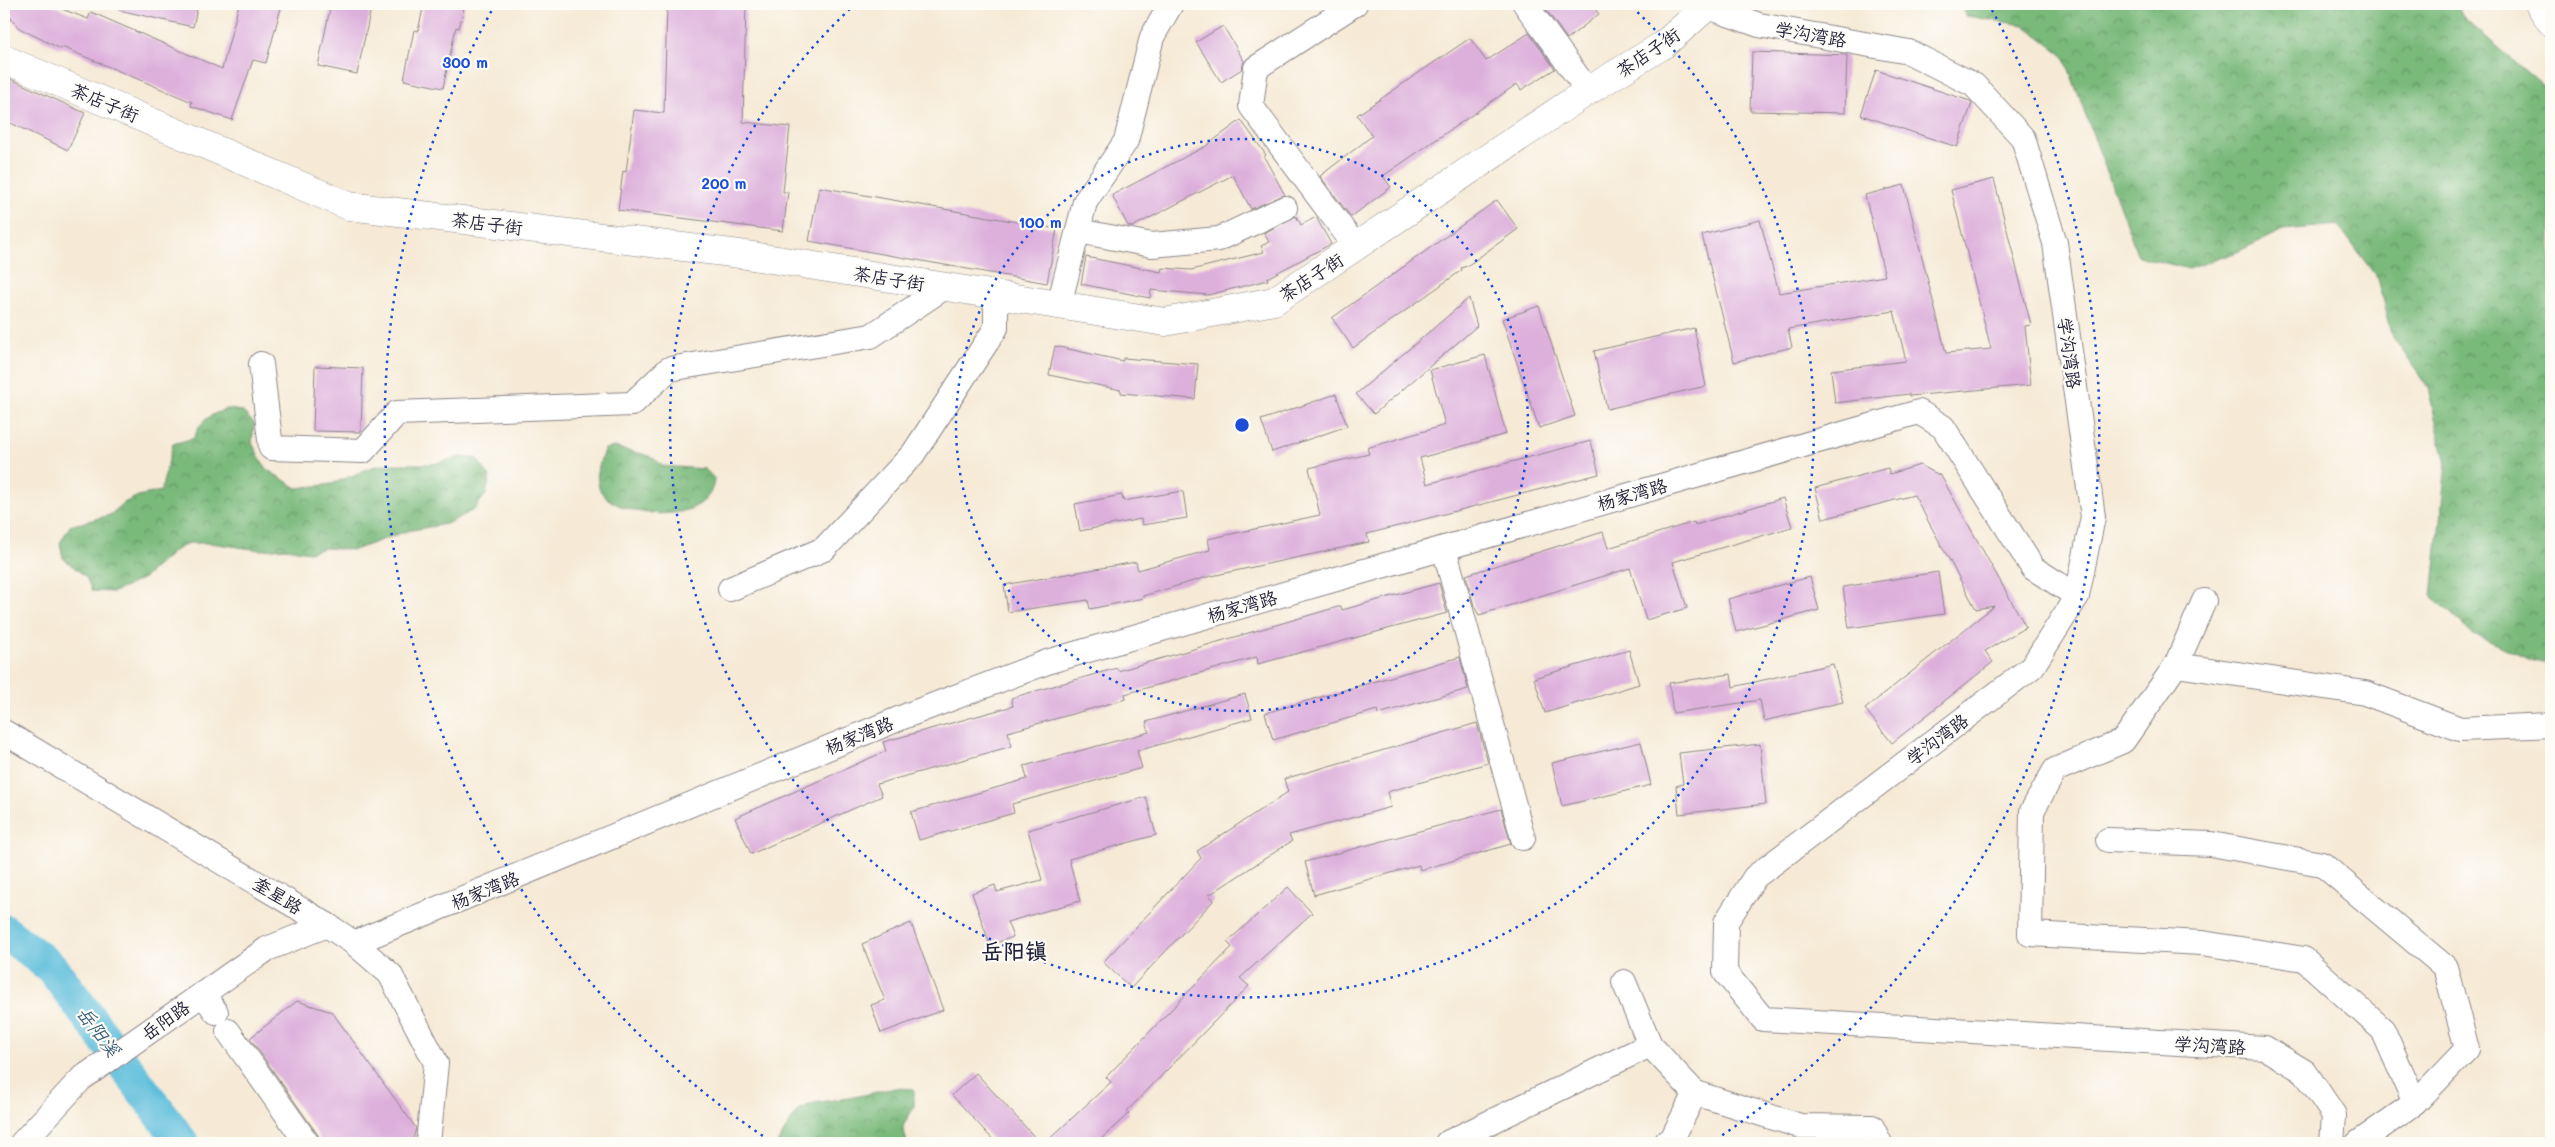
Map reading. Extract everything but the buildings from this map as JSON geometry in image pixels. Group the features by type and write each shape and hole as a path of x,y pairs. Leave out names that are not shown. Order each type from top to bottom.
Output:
{"main road":[{"path":"2539,4 2551,22"},
{"name":"茶店子街","path":"4,59 349,206 740,254 1165,322 1274,301 1588,91 1663,45 1709,5"}],"street":[{"path":"1059,305 1085,202 1126,141 1152,38 1170,4"},
{"path":"1355,4 1256,68 1251,106 1356,247"},
{"path":"1525,4 1588,91"},
{"name":"学沟湾路","path":"1709,5 1759,24 1909,52 1974,85 2023,138 2055,243 2093,516 2077,596 2032,667 1755,877 1726,922 1725,972 1763,1019 2265,1048 2305,1072 2334,1115 2332,1143"},
{"path":"1078,231 1152,245 1219,239 1285,208"},
{"path":"261,364 271,448 363,451 397,413 632,404 669,370 872,336 945,287"},
{"path":"730,589 824,549 913,454 996,328 996,295"},
{"name":"杨家湾路","path":"354,943 908,715 1050,661 1919,412 1943,427 2033,568 2077,596"},
{"path":"1444,548 1523,838"},
{"path":"2204,601 2176,666 2124,741 2055,770 2032,812 2030,934 2202,944 2304,959 2382,1030 2415,1102"},
{"path":"2176,666 2365,693 2460,728 2551,724"},
{"name":"奎星路","path":"4,732 327,924 354,943 390,974 436,1063 428,1143"},
{"path":"2108,840 2211,844 2322,864 2444,967 2467,1048 2415,1102 2358,1143"},
{"name":"岳阳路","path":"22,1143 81,1079 163,1021 216,1012 267,949 327,924"},
{"path":"1624,982 1650,1045 1695,1093 1800,1126 1872,1127 1880,1143"},
{"path":"216,1012 307,1143"},
{"path":"1447,1143 1650,1045"},
{"path":"1665,1143 1671,1141 1695,1093"}],"green space":[{"path":"1962,4 2456,4 2464,18 2551,93 2551,665 2531,660 2472,633 2432,596 2446,464 2428,388 2393,337 2378,279 2338,225 2283,230 2237,252 2189,269 2138,256 2064,56 2024,25 1966,16"},
{"path":"227,409 242,411 254,423 252,443 266,469 297,488 332,484 372,467 388,464 433,464 461,457 477,459 490,477 486,494 474,510 446,524 407,531 354,550 325,548 309,552 286,548 260,550 210,543 189,543 174,551 145,577 126,587 113,592 92,591 86,577 63,558 60,543 70,526 110,515 124,503 138,496 161,491 173,444 194,438 206,419"},
{"path":"615,447 646,455 662,466 705,469 714,478 709,495 696,506 679,512 659,514 620,506 606,497 598,482 599,467 605,449"},
{"path":"895,1088 914,1089 914,1107 903,1126 907,1143 777,1143 798,1110 814,1103"}],"waterway":[{"name":"岳阳溪","path":"4,931 52,968 182,1143"}],"district":[{"name":"岳阳镇","path":"1014,950"}]}
